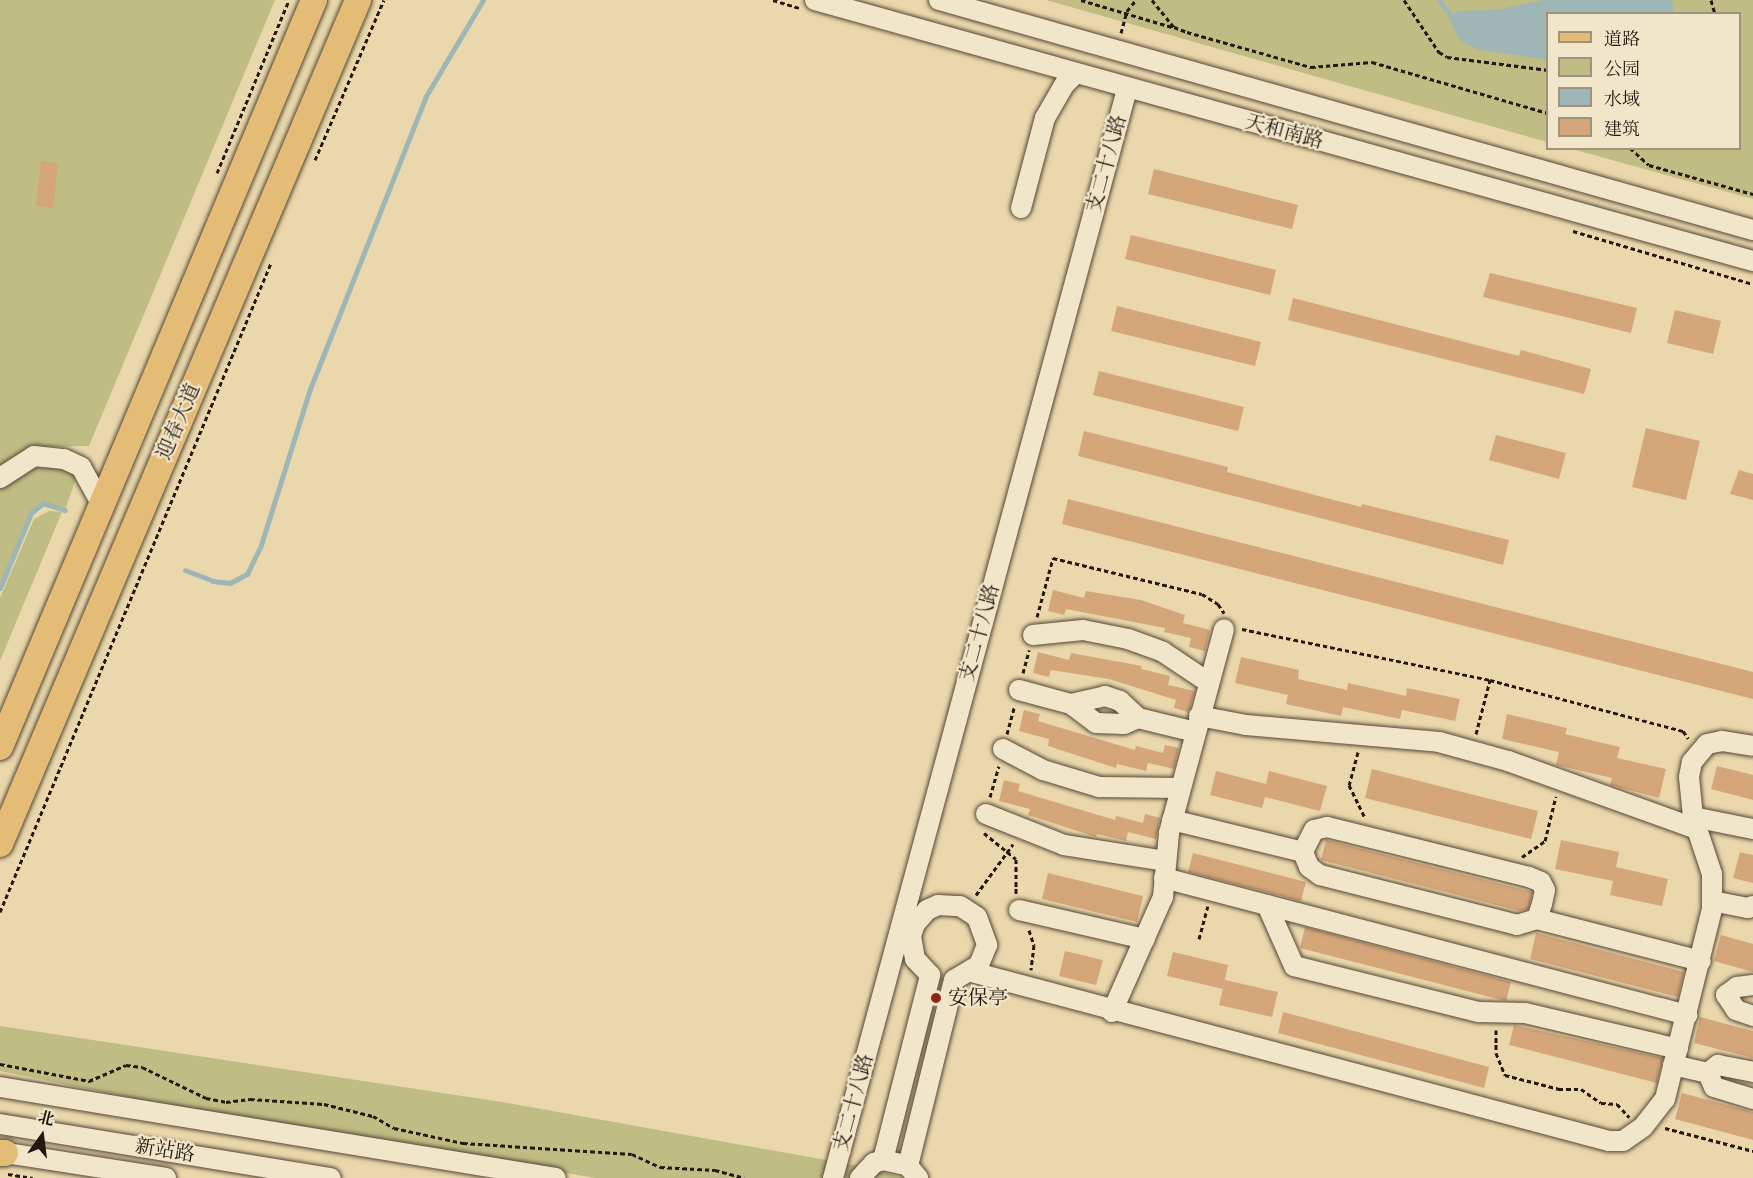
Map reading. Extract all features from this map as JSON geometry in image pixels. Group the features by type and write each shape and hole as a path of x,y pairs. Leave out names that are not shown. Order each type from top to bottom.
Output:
{"main road":[{"name":"迎春大道","path":"0,747 314,0"},
{"name":"迎春大道","path":"0,844 358,0"}],"street":[{"name":"天和南路","path":"815,0 1127,89 1753,261"},
{"name":"天和南路","path":"939,0 1753,230"},
{"path":"1021,208 1045,118 1065,84 1076,74"},
{"name":"支二十八路","path":"833,1178 1127,89"},
{"path":"0,478 26,458 64,459 81,467 102,505"},
{"path":"1112,1012 1162,897 1172,820 1224,627"},
{"path":"1033,635 1075,630 1128,639 1163,652 1208,682"},
{"path":"1018,690 1071,704 1096,723 1124,724 1138,718 1197,724 1363,733 1439,742 1472,750 1695,823 1753,829"},
{"path":"1071,704 1105,696 1120,701 1138,718"},
{"path":"860,1178 874,1163 883,1160 913,1172 928,1086 944,1022 963,976 984,956 986,934 977,917 967,909 938,905 915,924 911,948 915,959 930,975 963,976 1112,1012 1609,1141 1623,1141 1641,1128 1665,1099 1701,961 1712,901 1712,874 1695,823 1689,777 1698,750 1722,741 1753,746"},
{"path":"1003,749 1043,770 1099,787 1180,788"},
{"path":"986,814 1029,834 1165,869 1212,890 1687,1016"},
{"path":"1172,820 1303,852"},
{"path":"1537,919 1545,890 1541,882 1504,871 1375,838 1319,827 1309,834 1303,852 1309,867 1320,875 1517,925 1537,919 1701,961"},
{"path":"1712,901 1751,911"},
{"path":"1267,905 1294,966 1496,1013 1525,1013 1676,1057 1708,1073 1714,1088 1753,1099"},
{"path":"1018,910 1145,939"},
{"path":"883,1160 930,975"},
{"path":"1726,995 1737,987 1753,985"},
{"path":"1694,986 1726,995 1736,1010 1753,1016"},
{"path":"919,1017 944,1022"},
{"path":"1708,1073 1718,1065 1753,1072"},
{"path":"903,1080 928,1086"},
{"path":"0,1087 556,1178"},
{"name":"新站路","path":"0,1124 331,1178"},
{"name":"新站路","path":"1,1158 166,1178"}],"path":[{"path":"311,170 384,0"},
{"path":"1081,0 1311,67 1372,62 1546,112"},
{"path":"1116,50 1126,13 1136,0"},
{"path":"1152,0 1174,27"},
{"path":"1404,0 1439,52 1447,57 1508,62 1546,70"},
{"path":"1632,150 1649,165 1753,194"},
{"path":"0,912 274,255"},
{"path":"1053,558 1202,594 1223,609 1224,627 1490,680 1683,731 1698,750"},
{"path":"1472,750 1490,680"},
{"path":"1363,733 1349,785 1375,838"},
{"path":"1504,871 1545,841 1561,779"},
{"path":"967,909 1006,850 1029,834"},
{"path":"1199,939 1212,890"},
{"path":"1496,1013 1496,1053 1505,1076 1559,1089 1581,1089 1601,1103 1617,1104 1641,1128 1753,1152"},
{"path":"0,1064 90,1081 126,1065 142,1067 206,1098 226,1102 250,1099 324,1104 373,1116 394,1128 463,1143 632,1154 660,1167 715,1170 744,1178"},
{"path":"1,1158 33,1178"}],"green space":[{"path":"0,0 275,0 89,446 34,447 78,473 65,510 43,503 31,513 0,588"},
{"path":"1046,0 1753,0 1753,199 1576,150 1741,150 1741,12 1546,12 1546,142"},
{"path":"49,511 62,512 0,661 0,598 34,519"},
{"path":"0,1026 502,1102 865,1167 902,1178 596,1178 211,1114 0,1071"}],"water":[{"path":"1544,0 1672,0 1674,12 1546,12 1546,60 1477,49 1462,42 1453,28 1451,16 1459,11 1496,10"}],"building":[{"path":"41,161 58,163 53,208 36,206"},
{"path":"1154,169 1298,205 1292,229 1148,194"},
{"path":"1131,235 1276,270 1270,295 1125,259"},
{"path":"1490,273 1637,308 1631,333 1483,297"},
{"path":"1293,298 1519,356 1521,350 1591,369 1584,394 1288,320"},
{"path":"1117,306 1261,342 1255,366 1111,331"},
{"path":"1675,310 1721,321 1713,354 1667,343"},
{"path":"1099,371 1244,407 1238,431 1093,395"},
{"path":"1646,428 1700,441 1686,500 1632,487"},
{"path":"1084,431 1228,467 1227,472 1361,507 1362,504 1509,540 1503,565 1078,456"},
{"path":"1496,435 1566,453 1559,479 1489,460"},
{"path":"1739,470 1753,474 1753,500 1730,494"},
{"path":"1068,499 1753,672 1753,699 1062,524"},
{"path":"1053,590 1084,598 1086,591 1141,600 1185,615 1183,623 1210,630 1205,651 1189,647 1191,638 1164,632 1165,628 1066,609 1064,615 1048,611"},
{"path":"1038,652 1069,660 1071,653 1142,666 1141,669 1170,676 1168,685 1195,691 1190,708 1188,712 1174,708 1176,700 1109,679 1051,670 1049,677 1033,673"},
{"path":"1241,657 1299,670 1298,679 1347,690 1348,683 1406,696 1407,688 1460,699 1455,721 1402,710 1400,719 1343,707 1341,716 1286,704 1288,695 1235,683"},
{"path":"1024,710 1040,714 1038,721 1135,750 1136,746 1163,753 1165,745 1179,748 1174,769 1148,763 1146,771 1117,764 1116,768 1048,746 1049,739 1019,731"},
{"path":"1507,714 1567,728 1565,734 1620,747 1617,758 1666,769 1659,798 1610,785 1612,778 1556,765 1559,752 1502,739"},
{"path":"1717,766 1753,775 1753,800 1711,789"},
{"path":"1372,769 1538,811 1531,839 1365,798"},
{"path":"1216,771 1266,784 1269,771 1327,786 1320,811 1265,797 1262,808 1210,795"},
{"path":"1004,780 1020,784 1018,791 1115,820 1116,816 1143,823 1145,814 1160,818 1156,839 1128,832 1126,841 1097,834 1096,837 1028,815 1030,809 999,801"},
{"path":"1326,840 1532,892 1530,903 1528,909 1520,911 1321,860"},
{"path":"1561,840 1619,852 1616,867 1668,879 1662,906 1610,895 1613,881 1555,869"},
{"path":"1740,852 1753,855 1753,883 1733,878"},
{"path":"1193,853 1306,882 1301,901 1188,872"},
{"path":"1048,873 1143,896 1137,922 1042,899"},
{"path":"1305,927 1511,982 1506,1001 1300,948"},
{"path":"1536,933 1684,972 1678,997 1530,959"},
{"path":"1721,935 1753,944 1753,972 1714,961"},
{"path":"1065,951 1103,960 1096,985 1059,976"},
{"path":"1173,952 1228,965 1223,989 1167,976"},
{"path":"1225,980 1278,992 1272,1017 1219,1005"},
{"path":"1283,1012 1489,1067 1484,1088 1278,1033"},
{"path":"1700,1017 1753,1031 1753,1058 1694,1043"},
{"path":"1514,1025 1663,1058 1657,1083 1509,1045"},
{"path":"1682,1093 1753,1112 1753,1140 1675,1119"}],"waterway":[{"path":"185,570 213,581 230,583 247,574 261,545 310,389 426,96 483,0"},
{"path":"1439,0 1451,16"},
{"path":"0,588 31,513 43,503 65,510"}],"place":[{"name":"安保亭","path":"936,998"}]}
